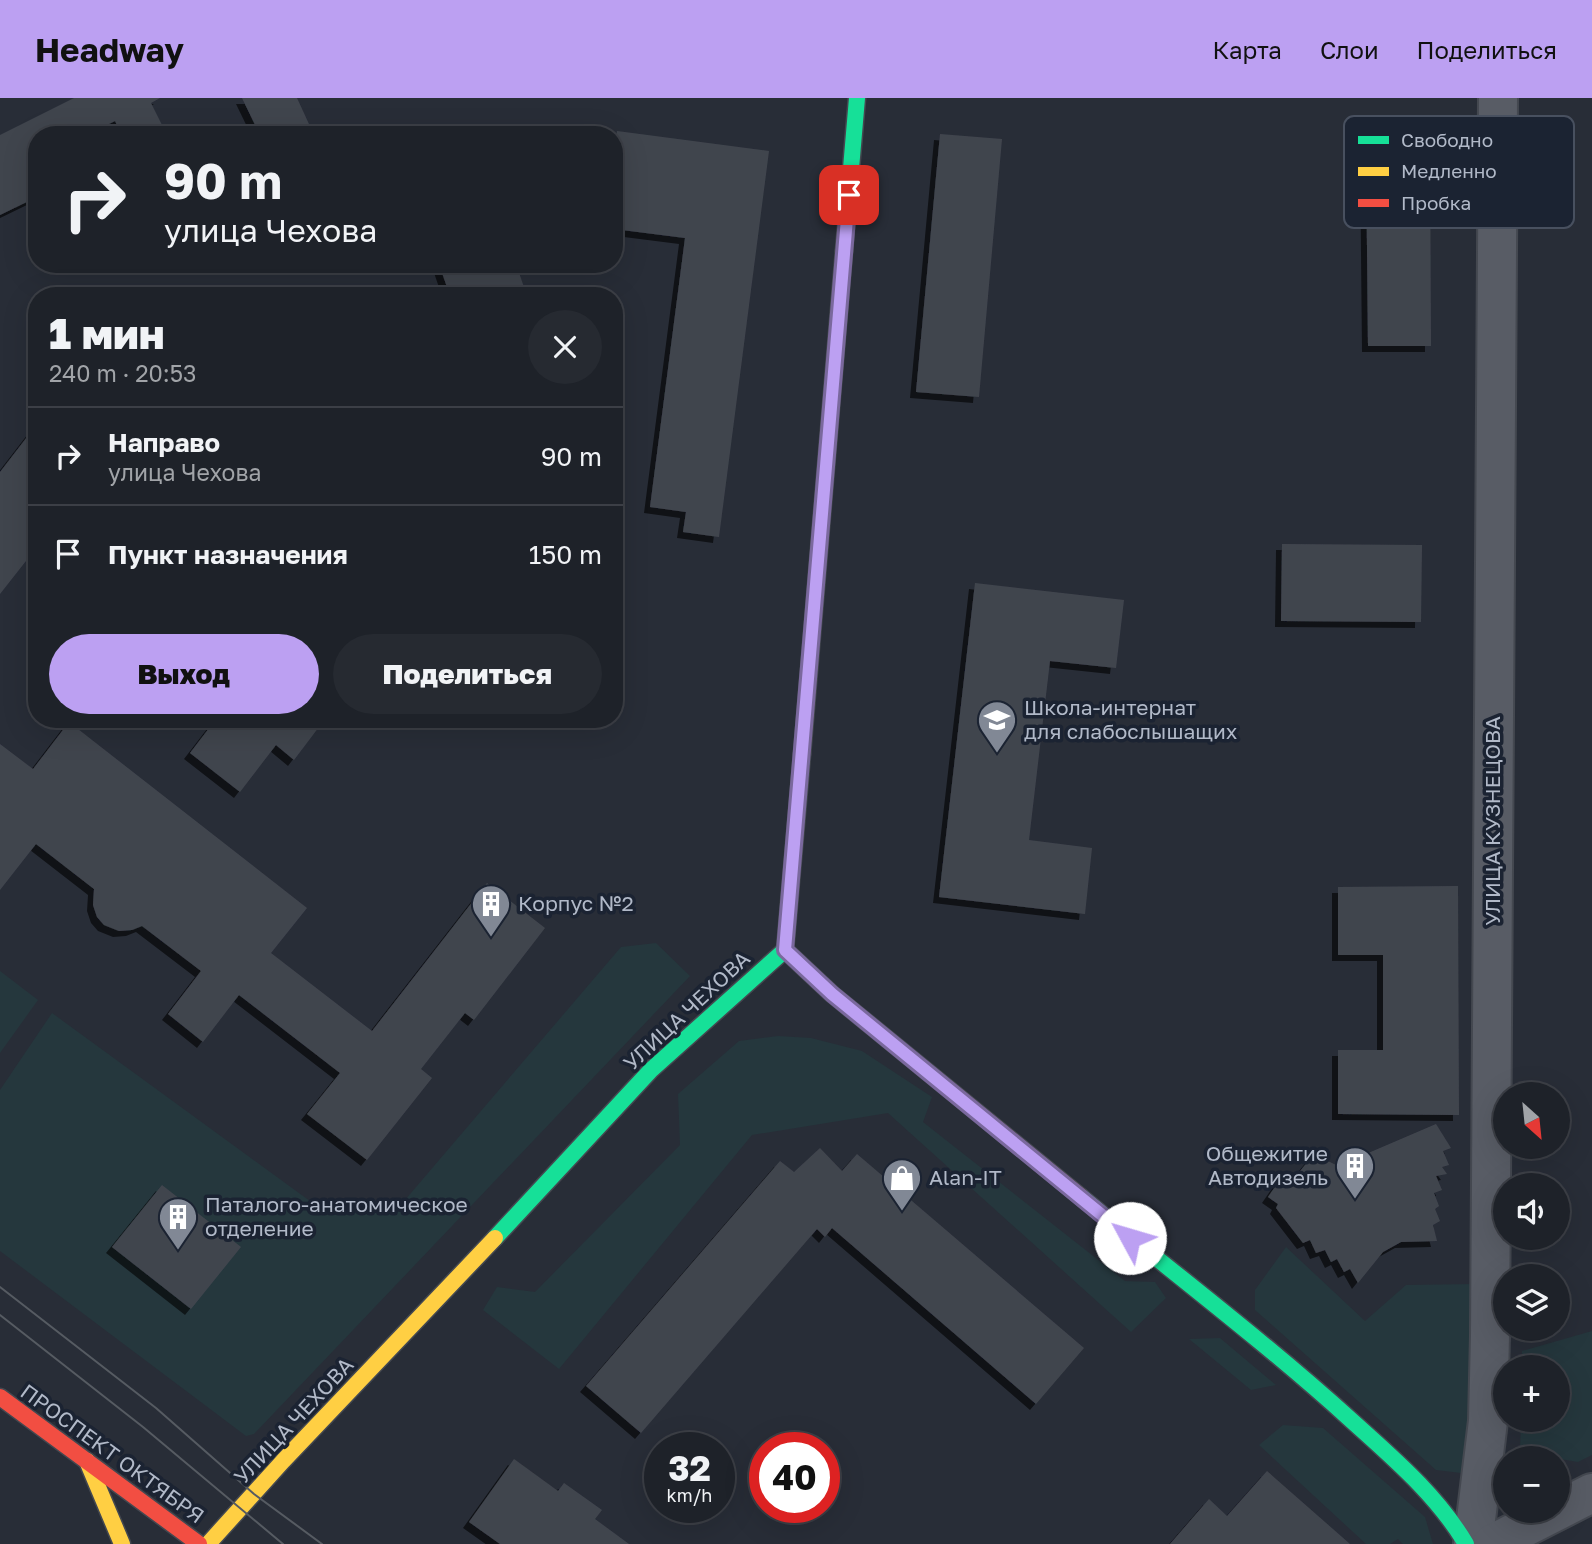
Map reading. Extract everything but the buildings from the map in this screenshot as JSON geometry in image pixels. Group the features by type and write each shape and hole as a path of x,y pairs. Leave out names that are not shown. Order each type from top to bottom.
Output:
{"street":[{"path":"857,98 785,950 832,994 1321,1393 1405,1469 1452,1522 1466,1544"},
{"name":"УЛИЦА КУЗНЕЦОВА","path":"1498,98 1498,116"},
{"name":"УЛИЦА КУЗНЕЦОВА","path":"1473,1544 1488,1421 1490,1335 1497,228"},
{"name":"УЛИЦА ЧЕХОВА","path":"208,1544 651,1070 785,950"},
{"name":"ПРОСПЕКТ ОКТЯБРЯ","path":"0,1397 199,1544"},
{"path":"86,1461 122,1544"},
{"path":"1492,1544 1592,1493"}],"shaded area":[{"path":"656,943 690,976 254,1434 246,1436 0,1251 0,1090 52,1013 325,1212 399,1207 621,947"},
{"path":"0,971 38,1000 0,1053"},
{"path":"778,1036 811,1038 862,1051 932,1097 923,1122 1125,1281 1155,1282 1166,1298 1131,1332 888,1113 752,1135 559,1369 483,1310 497,1287 535,1292 680,1145 678,1094 739,1041"},
{"path":"1286,1247 1365,1321 1406,1285 1475,1284 1470,1460 1461,1473 1436,1470 1255,1310 1255,1290"},
{"path":"1592,1331 1592,1455 1578,1462 1570,1461 1570,1446 1520,1446 1521,1432 1570,1432 1570,1355 1522,1355 1522,1351 1557,1341 1570,1341 1570,1337"},
{"path":"1220,1338 1276,1385 1251,1390 1189,1339"},
{"path":"1283,1425 1323,1428 1425,1517 1433,1544 1403,1544 1398,1539 1390,1544 1366,1544 1259,1445"}],"tram line":[{"path":"0,1287 156,1408 254,1494 322,1544"},
{"path":"0,1315 143,1427 283,1544"}],"traffic: fast":[{"path":"844,251 857,98"},
{"path":"495,1238 651,1070 785,950 802,754"},
{"path":"1081,1197 1252,1335 1367,1434 1428,1493 1466,1544"}],"traffic: slow":[{"path":"208,1544 495,1238"},
{"path":"87,1461 122,1544"}],"traffic: jam":[{"path":"802,754 844,251"},
{"path":"785,950 832,994 1081,1197"},
{"path":"0,1397 199,1544"}],"place":[{"name":"Школа-интернат для слабослышащих","path":"997,754"},
{"name":"Корпус №2","path":"491,938"},
{"name":"Общежитие Автодизель","path":"1355,1200"},
{"name":"Alan-IT","path":"902,1212"},
{"name":"Паталого-анатомическое отделение","path":"178,1251"}],"route":[{"path":"849,195 785,950 832,994 1130,1238"}]}
